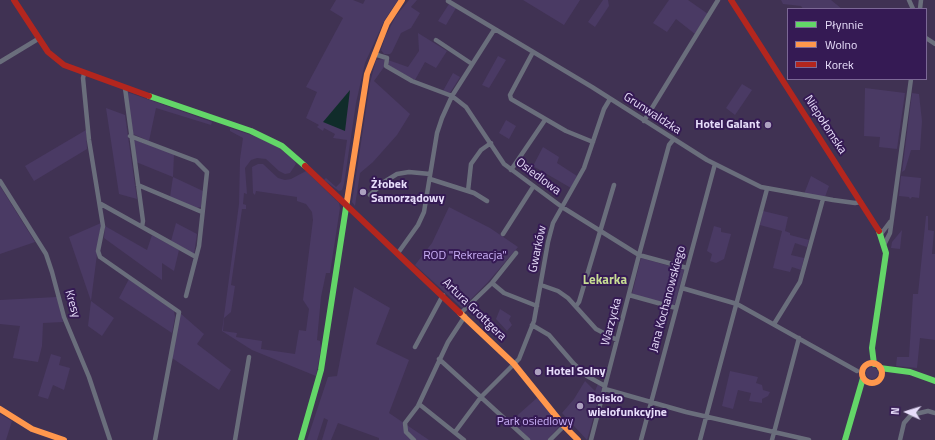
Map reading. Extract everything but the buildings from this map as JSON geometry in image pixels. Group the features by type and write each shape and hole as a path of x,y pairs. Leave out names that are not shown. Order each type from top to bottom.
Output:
{"main road":[{"name":"Artura Grottgera","path":"14,0 38,39 55,58 64,65 84,74 246,129 271,139 303,163 464,314 514,364 564,426 578,440"},
{"path":"301,440 321,370 367,74 387,23 402,0"},
{"name":"Niepołomska","path":"731,0 882,234 886,253 875,327 869,347 870,364"},
{"path":"845,440 863,378 862,372 870,364 880,368 904,371 935,381"},
{"path":"854,408 864,386 870,382 877,381 881,375 880,368"},
{"path":"881,375 897,373 917,375"},
{"path":"863,378 870,382"},
{"path":"0,410 30,428 64,440"}],"street":[{"path":"644,121 718,0"},
{"name":"Grunwaldzka","path":"448,1 610,99 673,140 715,164 767,189 823,199 855,203 861,202"},
{"path":"398,253 421,219 439,125 452,96 494,30"},
{"path":"0,62 38,39"},
{"path":"436,40 472,64"},
{"path":"533,52 510,95 514,101 566,132 593,142"},
{"name":"Osiedlowa","path":"374,54 387,58 386,66 412,82 452,96 470,111 504,164 533,187 562,207 639,255 687,268"},
{"path":"84,74 83,78 89,140 101,204 103,226 98,251 100,257 178,312 155,440"},
{"path":"885,243 890,233 911,80"},
{"path":"125,88 142,227"},
{"name":"Gwarków","path":"455,432 481,397 519,359 532,325 541,285 549,236 555,218 584,168 604,109 610,99"},
{"path":"511,170 545,120"},
{"path":"130,136 196,161 207,172 199,246 186,296"},
{"name":"Warzycka","path":"591,440 639,255 670,145 673,140"},
{"path":"468,191 471,164 481,150 491,143"},
{"name":"Jana Kochanowskiego","path":"641,440 715,164"},
{"path":"370,195 384,182 397,174 409,172 430,177 468,191 487,201"},
{"name":"Kresy","path":"0,181 46,254 64,317 89,377 110,440"},
{"path":"138,185 202,212"},
{"path":"576,306 579,302 614,185"},
{"path":"503,234 533,187"},
{"path":"700,440 767,189"},
{"path":"774,324 800,282 823,199"},
{"path":"101,204 196,257"},
{"path":"882,234 891,218"},
{"path":"414,440 406,432 404,427 407,420 419,404 439,359 464,314 516,253"},
{"path":"492,283 504,293 536,306"},
{"path":"541,285 558,291 576,306 596,329 617,340"},
{"path":"682,288 737,304 857,371"},
{"path":"415,347 443,295"},
{"path":"629,295 676,308"},
{"path":"532,325 549,335 574,364 588,376 605,387 706,416 809,440"},
{"path":"772,440 799,338"},
{"path":"235,440 249,357"},
{"path":"439,359 528,440"},
{"path":"419,404 464,440"},
{"path":"900,440 905,422 911,415 928,411 935,414"},
{"path":"550,440 564,426"}],"green space":[{"path":"336,0 353,0 363,4 365,0 398,0 384,21 365,63 356,103 344,184 342,190 339,191 324,180 326,178 336,187 341,182 347,140 333,138 335,134 324,128 323,131 317,127 319,125 306,118 317,92 306,87 343,18 330,10"},
{"path":"409,0 417,0 411,7 420,13 411,28 401,33 392,52 390,54 384,54 381,50 385,37 396,16"},
{"path":"523,0 580,0 564,25"},
{"path":"603,0 608,0 609,6 595,27 588,22"},
{"path":"669,0 688,0 708,14 695,34 676,19 667,32 653,23"},
{"path":"781,0 831,0 841,8 802,8 801,6 783,4"},
{"path":"449,4 456,8 446,25 438,21"},
{"path":"418,33 447,51 436,68 425,62 415,80 389,66 388,60 408,67 419,51"},
{"path":"498,56 506,60 489,88 482,85"},
{"path":"384,59 384,67 374,81 410,114 397,135 373,162 360,173 355,206 352,202 370,83 376,60"},
{"path":"453,73 460,77 450,93 443,91"},
{"path":"742,84 752,90 735,115 726,108"},
{"path":"865,88 905,93 897,149 879,147 880,137 864,136"},
{"path":"127,92 212,122 211,125 156,108 149,141 133,134"},
{"path":"912,93 919,94 922,121 920,150 911,150 905,170 902,172"},
{"path":"106,108 125,115 137,199 119,194"},
{"path":"506,120 516,126 509,139 499,133"},
{"path":"230,128 257,137 278,147 294,160 296,164 290,173 285,174 279,171 266,159 257,158 251,160 245,168 247,194 244,193 243,204 246,205 246,209 242,209 231,285 235,286 231,312 224,318 223,331 237,333 236,337 262,341 261,349 295,354 299,330 306,331 309,309 303,300 313,220 312,212 306,204 297,201 297,197 256,191 255,195 253,193 252,167 258,164 263,164 278,178 285,180 291,179 306,171 339,203 340,208 330,273 326,273 321,297 317,340 320,341 321,348 316,376 252,350 222,331 239,204 240,159 243,138 230,131"},
{"path":"86,130 87,149 34,181 25,166"},
{"path":"135,140 174,154 173,177 136,162 133,142"},
{"path":"543,147 559,157 557,163 577,176 571,188 533,166"},
{"path":"811,176 829,186 825,197 804,194"},
{"path":"901,176 921,178 919,198 912,197 910,199 909,197 899,196"},
{"path":"173,177 203,191 201,207 196,208 170,197"},
{"path":"0,186 35,242 0,254"},
{"name":"ROD \"Rekreacja\"","path":"449,207 490,228 518,247 488,282 462,308 415,265 432,243"},
{"path":"763,211 788,217 785,231 790,233 790,235 809,240 807,247 795,243 791,255 804,258 801,270 792,267 790,272 773,268 782,231 760,225"},
{"path":"926,216 928,216 928,230 934,231 932,254 935,254 935,340 920,338 917,368 896,366 897,357 909,357 913,294 918,294"},
{"path":"101,223 91,301 69,237"},
{"path":"176,223 197,234 194,254 171,241"},
{"path":"105,226 147,250 152,235 179,250 174,271 162,263 162,280 104,238"},
{"path":"714,226 721,228 721,232 731,234 724,259 716,263 710,261 712,254 707,251"},
{"path":"902,230 900,249 891,248 892,242"},
{"path":"641,258 684,270 675,304 673,306 632,294"},
{"path":"129,279 174,311 175,317 172,333 119,298"},
{"path":"354,287 390,308 376,344 409,360 389,413 429,440 379,440 379,438 338,423 331,440 322,440 328,420 324,418 317,440 307,440 328,377 337,376"},
{"path":"57,297 63,322 43,323 42,346 38,362 13,358 20,326 0,324 0,300"},
{"path":"91,301 114,318 102,336 88,326"},
{"path":"500,309 511,316 509,320 512,325 507,331 496,319"},
{"path":"180,313 204,334 197,344 231,370 219,390 172,358"},
{"path":"51,354 61,357 59,365 70,368 64,390 53,385 48,399 38,396"},
{"path":"870,367 874,367 878,373 874,379 870,379 866,375 866,371"},
{"path":"730,371 758,377 756,383 762,385 763,390 770,392 768,396 762,399 762,403 749,401 751,393 738,390 733,409 722,406"},
{"name":"Boisko wielofunkcyjne","path":"585,381 595,391 598,384 602,388 587,440 562,413 574,399"},
{"name":"Park osiedlowy","path":"538,397 559,422 559,427 547,440 530,440 511,421"},
{"path":"0,414 12,421 6,440 0,440"}],"shaded area":[{"path":"350,90 345,131 323,122"}],"traffic: fast":[{"path":"149,96 251,131 282,146 305,166"},
{"path":"301,440 321,370 347,201"},
{"path":"874,364 872,348 886,253 879,231"},
{"path":"880,368 910,372 935,381"},
{"path":"845,440 863,378"}],"traffic: slow":[{"path":"347,201 367,74 387,23 402,0"},
{"path":"460,313 514,364 564,426 578,440"},
{"path":"872,363 879,366 882,373 879,380 872,383 865,380 862,373 865,366 872,363"},
{"path":"0,409 32,429 64,440"}],"traffic: jam":[{"path":"14,0 48,52 64,65 149,96"},
{"path":"731,0 879,231"},
{"path":"305,166 460,313"}],"place":[{"name":"Hotel Galant","path":"768,125"},
{"name":"Żłobek Samorządowy","path":"363,192"},
{"name":"Hotel Solny","path":"538,372"},
{"name":"Boisko wielofunkcyjne","path":"580,406"}],"district":[{"name":"Lekarka","path":"605,281"}]}
